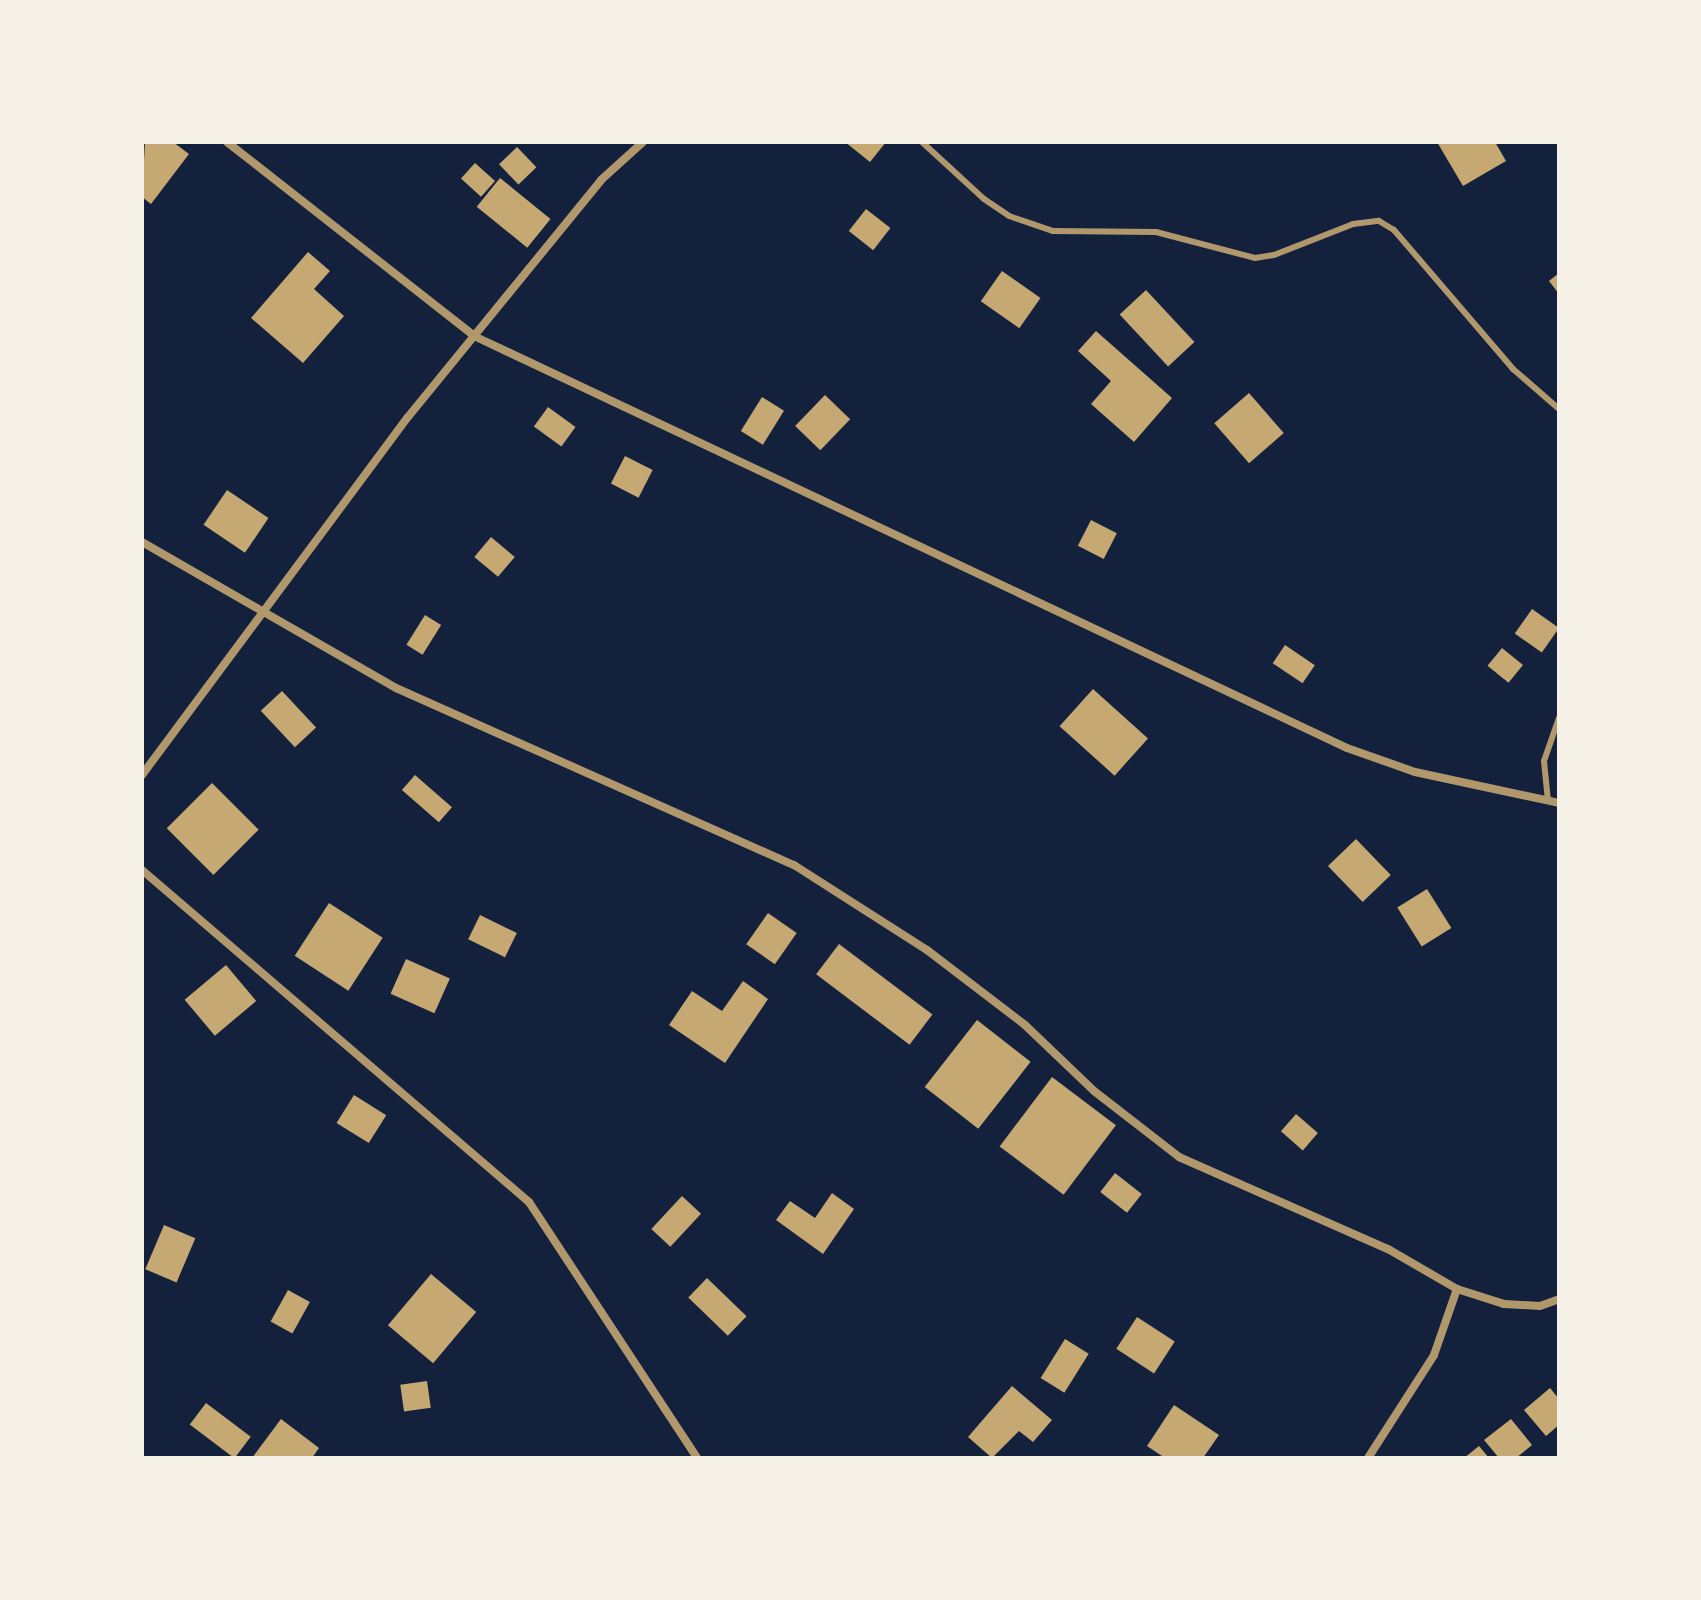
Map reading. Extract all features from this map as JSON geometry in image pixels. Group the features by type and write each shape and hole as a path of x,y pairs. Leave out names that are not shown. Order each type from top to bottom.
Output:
{"street":[{"path":"227,142 474,336 1347,748 1415,772 1559,803"},
{"path":"142,775 266,612 339,506 601,180 643,142"},
{"path":"142,542 396,688 794,865 927,950 1025,1025 1094,1091 1179,1157 1388,1249 1457,1289 1504,1304 1540,1306 1559,1299"},
{"path":"142,870 529,1202 697,1458"},
{"path":"1368,1458 1434,1355 1457,1289"}],"lane":[{"path":"922,142 997,208 1053,231 1156,232 1255,258 1274,255 1353,224 1379,221 1394,230 1513,369 1559,409"},
{"path":"1548,801 1544,761 1559,718"}],"building":[{"path":"145,142 173,142 189,154 151,204 142,197"},
{"path":"845,142 886,142 870,162"},
{"path":"1437,142 1495,142 1506,161 1463,186"},
{"path":"517,147 536,167 518,185 499,164"},
{"path":"475,163 495,181 481,197 461,179"},
{"path":"500,178 551,219 527,248 477,207"},
{"path":"866,209 890,228 873,250 849,231"},
{"path":"308,252 330,271 314,289 344,316 303,363 251,318"},
{"path":"1002,271 1041,298 1019,328 981,301"},
{"path":"1559,273 1559,294 1549,281"},
{"path":"1146,290 1194,342 1168,366 1120,315"},
{"path":"1096,331 1172,398 1134,442 1091,404 1111,381 1078,351"},
{"path":"1249,393 1284,433 1249,463 1214,423"},
{"path":"825,395 850,419 820,450 795,426"},
{"path":"762,397 784,411 763,445 741,431"},
{"path":"548,407 576,427 561,446 534,426"},
{"path":"625,456 653,470 639,498 611,484"},
{"path":"227,490 268,518 245,553 204,525"},
{"path":"1091,520 1117,533 1104,559 1078,546"},
{"path":"491,537 515,557 498,577 474,557"},
{"path":"1532,609 1559,628 1542,653 1515,634"},
{"path":"425,615 441,625 423,655 406,645"},
{"path":"1285,645 1315,665 1303,683 1273,663"},
{"path":"1502,648 1523,665 1509,683 1488,666"},
{"path":"1093,689 1148,739 1115,776 1060,726"},
{"path":"282,691 316,728 295,747 261,711"},
{"path":"415,775 452,807 439,822 402,790"},
{"path":"212,783 259,830 213,875 167,828"},
{"path":"1356,839 1391,875 1363,902 1328,866"},
{"path":"1427,889 1451,928 1422,947 1397,908"},
{"path":"329,903 383,938 348,991 295,956"},
{"path":"768,913 797,933 775,964 746,944"},
{"path":"480,915 517,933 505,957 468,939"},
{"path":"839,944 932,1014 910,1045 816,974"},
{"path":"406,959 450,979 434,1013 391,994"},
{"path":"226,965 256,1001 215,1036 185,1000"},
{"path":"743,981 768,999 725,1063 669,1025 692,991 722,1011"},
{"path":"977,1020 1031,1062 978,1129 925,1087"},
{"path":"1052,1077 1116,1125 1064,1195 1000,1146"},
{"path":"354,1095 386,1115 369,1143 337,1123"},
{"path":"1296,1114 1318,1133 1303,1150 1281,1131"},
{"path":"1115,1173 1142,1194 1127,1213 1100,1192"},
{"path":"832,1193 854,1209 823,1254 776,1220 790,1201 815,1218"},
{"path":"682,1196 701,1214 670,1247 651,1229"},
{"path":"164,1225 195,1238 177,1282 145,1269"},
{"path":"431,1274 476,1312 433,1363 388,1325"},
{"path":"707,1278 747,1316 728,1336 688,1297"},
{"path":"288,1290 310,1302 292,1334 271,1321"},
{"path":"1137,1317 1175,1342 1154,1373 1116,1349"},
{"path":"1065,1339 1089,1354 1064,1393 1041,1378"},
{"path":"427,1381 431,1408 404,1411 400,1385"},
{"path":"1012,1386 1052,1420 1033,1442 1019,1431 992,1458 968,1437"},
{"path":"1550,1388 1559,1399 1559,1425 1546,1436 1524,1410"},
{"path":"206,1403 251,1437 234,1458 190,1425"},
{"path":"1174,1405 1219,1435 1203,1458 1165,1458 1147,1446"},
{"path":"281,1419 319,1448 312,1458 252,1458"},
{"path":"1511,1419 1532,1445 1516,1458 1499,1458 1484,1440"},
{"path":"1479,1446 1489,1458 1464,1458"}]}
